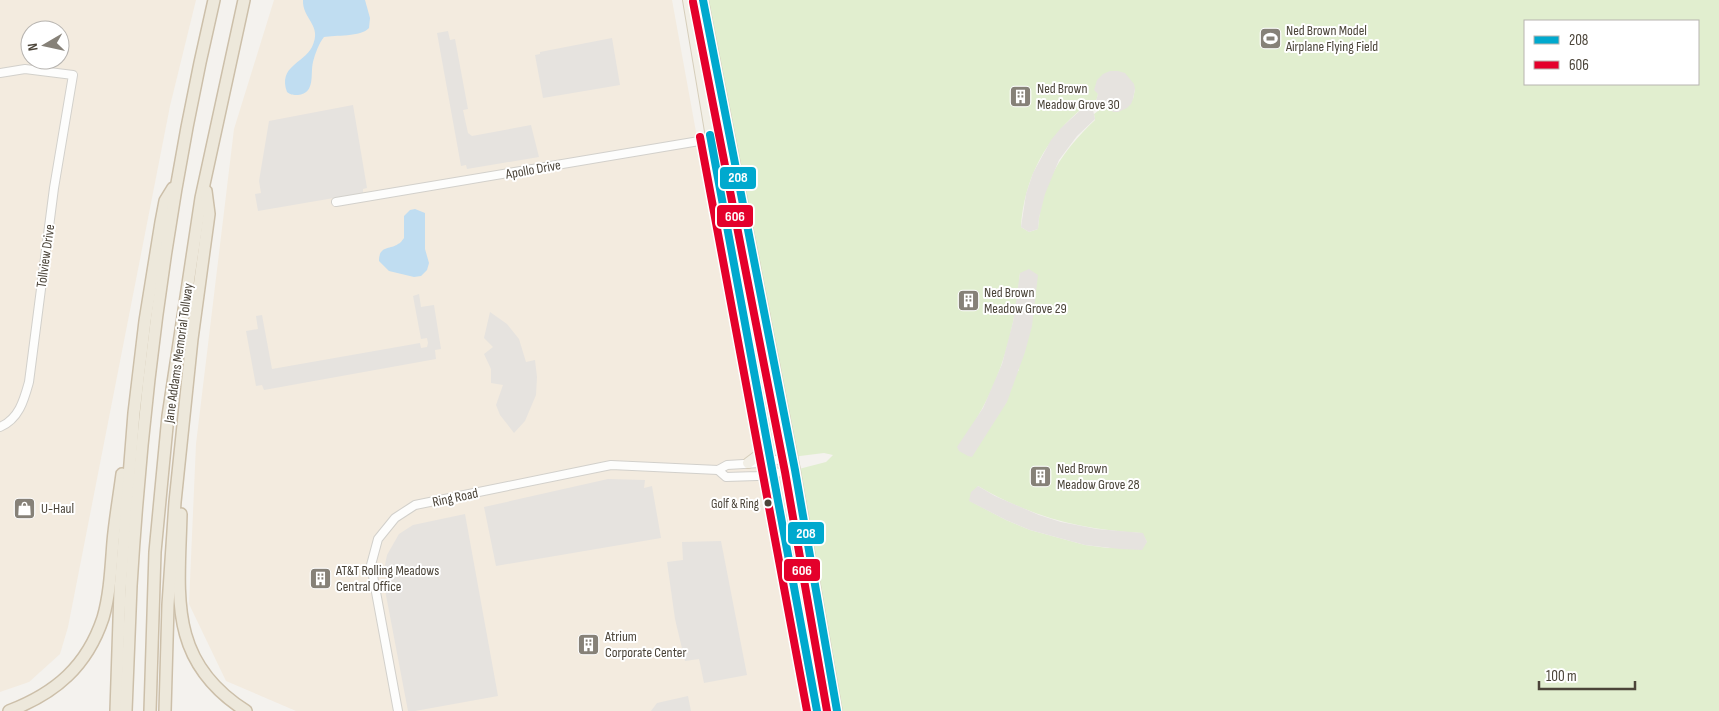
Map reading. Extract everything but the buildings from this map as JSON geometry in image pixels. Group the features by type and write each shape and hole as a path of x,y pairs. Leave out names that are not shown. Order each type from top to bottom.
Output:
{"highway":[{"name":"Jane Addams Memorial Tollway","path":"126,711 131,587 145,418 177,181 214,0"},
{"name":"Jane Addams Memorial Tollway","path":"150,711 155,552 167,426 204,180 244,0"},
{"path":"165,711 168,605 174,520 192,339 209,214 204,180"},
{"path":"116,711 121,581 134,413 145,321 161,222 165,201 177,181"},
{"path":"9,711 42,696 63,681 82,661 99,628 109,589 123,467 134,413"},
{"path":"184,425 180,572 182,621 189,644 204,673 221,693 246,711"}],"main road":[{"path":"688,0 711,139 817,711"},
{"path":"703,0 792,457 837,711"},
{"path":"748,463 760,454 766,440"}],"street":[{"name":"Tollview Drive","path":"0,72 25,69 73,74 54,188 29,382 22,407 8,424 0,427"},
{"name":"Apollo Drive","path":"336,202 729,136"},
{"name":"Ring Road","path":"398,711 371,565 378,539 395,518 415,505 611,465 718,470 727,465 792,457"},
{"name":"Ring Road","path":"718,470 726,477 772,474 794,470"}],"shaded area":[{"path":"0,0 196,0 170,106 68,627 60,654 29,682 0,692"},
{"path":"274,0 672,0 755,456 761,479 801,711 296,711 226,681 189,604 196,444 234,129"},
{"path":"448,31 450,40 455,39 468,109 463,110 468,133 472,136 531,125 539,157 467,169 466,165 461,166 437,33"},
{"path":"612,38 620,85 543,98 535,55 540,54 540,52"},
{"path":"1110,71 1125,73 1134,84 1135,89 1131,104 1118,112 1113,112 1108,106 1102,108 1096,101 1098,94 1094,90 1097,80 1103,74"},
{"path":"353,105 367,188 363,189 363,193 258,211 255,194 261,193 259,181 269,121"},
{"path":"1084,107 1093,110 1095,119 1077,136 1059,160 1045,194 1038,229 1029,232 1021,227 1026,194 1033,173 1051,140"},
{"path":"1029,269 1038,275 1032,326 1025,352 1007,402 972,457 968,456 959,451 957,447 983,408 1002,364 1013,322 1020,273"},
{"path":"419,294 421,307 434,305 441,349 435,350 436,359 264,390 262,385 256,386 246,331 258,329 256,316 262,315 272,369 420,343 421,348 427,347 427,338 421,339 413,296"},
{"path":"490,312 507,324 519,339 526,362 535,360 537,377 536,395 525,421 514,433 500,415 496,405 503,385 491,383 491,369 484,354 493,347 484,338"},
{"path":"608,479 645,480 644,488 652,486 661,538 496,566 484,507"},
{"path":"978,486 995,496 1039,515 1061,522 1097,529 1143,533 1147,542 1142,550 1120,549 1085,545 1030,530 969,501 971,492"},
{"path":"465,514 498,696 408,711 385,590 390,589 385,565 387,555 399,534 413,525"},
{"path":"721,541 747,675 704,683 699,659 685,661 675,619 667,562 683,560 682,542"},
{"path":"688,696 691,711 651,711 657,703"}],"green space":[{"path":"703,0 1719,0 1719,711 837,711 795,470 826,462 833,455 824,453 792,457","holes":["1135,89 1133,99 1110,108 1102,108 1094,114 1095,120 1063,156 1055,169 1044,197 1038,229 1029,232 1021,227 1023,209 1032,176 1048,145 1084,107 1089,109 1094,104 1098,93","1020,273 1019,370 958,448 982,409 997,377 1008,343 1016,308","978,486 1037,514 1099,529 1142,533 1147,542 1108,548 1085,545 1030,530 970,501"]}],"water":[{"path":"303,0 365,0 370,18 369,28 360,33 324,37 314,59 308,91 304,94 293,95 287,92 286,76 293,66 308,53 315,39 314,27 306,12"},
{"path":"415,209 425,213 425,249 429,263 427,270 421,276 414,277 389,271 379,261 379,256 383,250 399,244 404,238 404,216 410,210"}],"transit line":[{"name":"208","path":"703,0 795,470 837,711"},
{"name":"606","path":"693,2 785,472 827,711"},
{"name":"208","path":"710,135 817,711"},
{"name":"606","path":"700,137 807,711"}],"place":[{"name":"Ned Brown Model Airplane Flying Field","path":"1270,38"},
{"name":"Ned Brown Meadow Grove 30","path":"1021,96"},
{"name":"Ned Brown Meadow Grove 29","path":"968,300"},
{"name":"Ned Brown Meadow Grove 28","path":"1041,476"},
{"name":"Golf & Ring","path":"768,503"},
{"name":"U-Haul","path":"25,508"},
{"name":"AT&T Rolling Meadows Central Office","path":"320,578"},
{"name":"Atrium Corporate Center","path":"589,644"}]}
